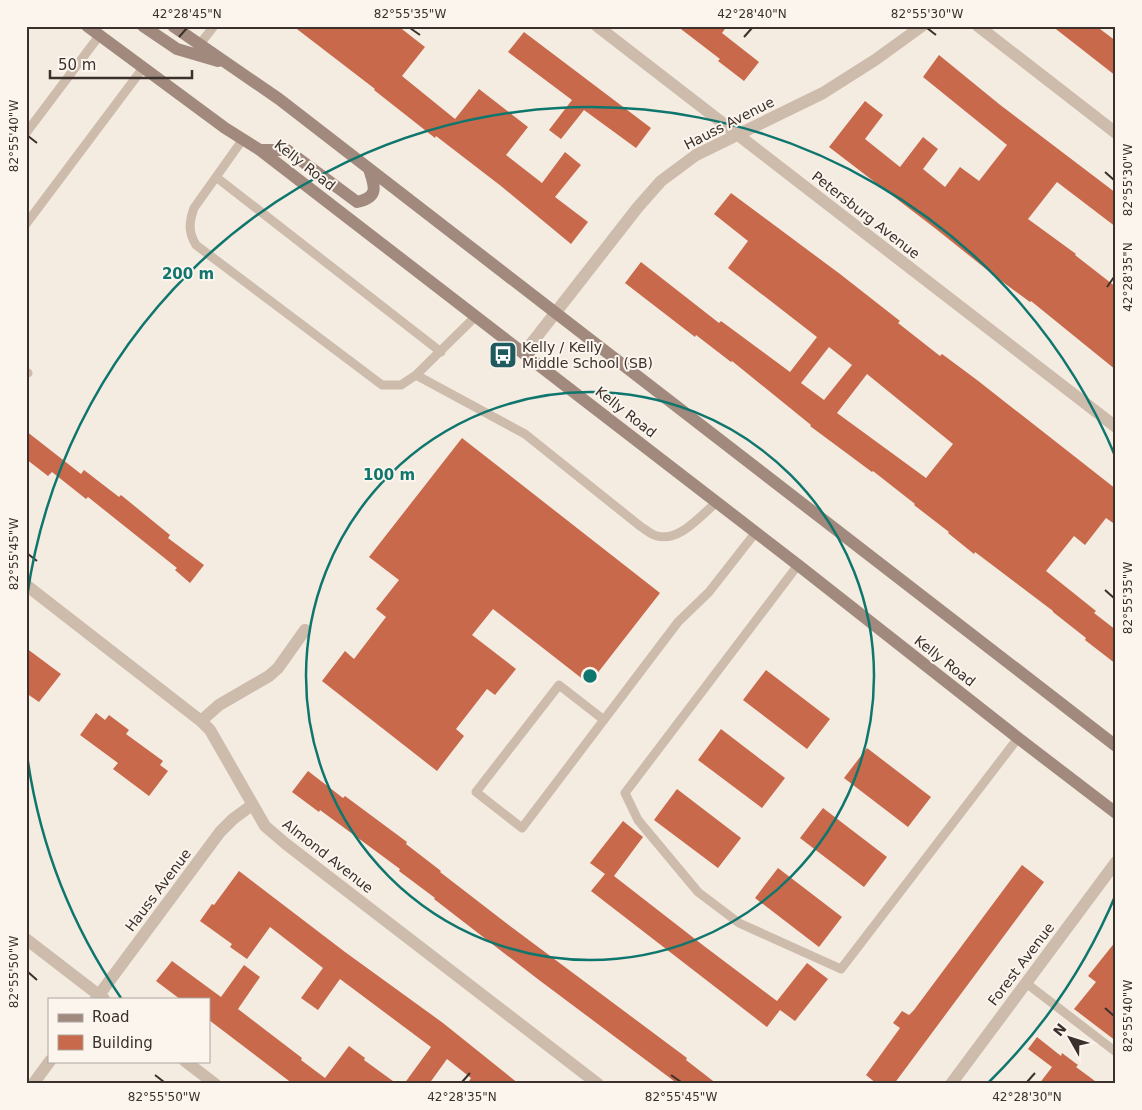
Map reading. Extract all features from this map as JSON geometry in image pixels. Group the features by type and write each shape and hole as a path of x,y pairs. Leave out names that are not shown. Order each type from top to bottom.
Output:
{"street":[{"name":"Kelly Road","path":"87,26 225,128 260,150 718,502 1116,813"},
{"path":"143,26 177,49 230,64"},
{"path":"173,26 279,99 1116,746"},
{"name":"Petersburg Avenue","path":"597,26 1116,427"},
{"name":"Hauss Avenue","path":"524,353 638,207 661,182 696,155 823,93 875,60 922,26"},
{"path":"978,26 1116,133"},
{"path":"260,150 287,150 357,202 368,199 374,192 369,169"},
{"name":"Almond Avenue","path":"26,585 210,730 264,826 598,1084"},
{"path":"201,721 219,705 269,676 278,668 306,630"},
{"name":"Hauss Avenue","path":"99,997 220,832 233,818 252,805"},
{"name":"Forest Avenue","path":"951,1084 1116,862"},
{"path":"26,939 99,997"},
{"path":"33,1084 49,1062"},
{"path":"186,1062 214,1084"}],"lane":[{"path":"200,44 214,26"},
{"path":"28,128 99,36"},
{"path":"26,224 142,68"},
{"path":"243,139 194,208 190,220 190,235 196,245 382,385 401,386 416,375 476,316"},
{"path":"216,177 440,352"},
{"path":"416,375 525,434 640,526 656,536 671,536 681,532 718,502"},
{"path":"604,720 559,685 476,792 522,828 604,720 678,622 708,592 756,532"},
{"path":"798,565 625,793 638,820 698,892 740,923 841,969 1018,738"},
{"path":"1026,983 1116,1052"}],"building":[{"path":"293,26 398,26 425,47 402,76 455,119 479,89 528,127 506,155 542,183 565,152 581,165 555,197 588,222 571,244 501,186 436,136 435,138"},
{"path":"677,26 727,26 722,33 759,62 744,81 718,61 720,59"},
{"path":"1052,26 1096,26 1116,41 1116,76"},
{"path":"524,32 651,128 636,148 584,110 561,139 549,130 572,100 508,52"},
{"path":"939,55 999,104 1116,193 1116,227 1057,182 1028,219 1076,254 1116,287 1116,370 1031,301 996,277 829,147 865,101 883,115 865,139 900,167 923,137 938,149 923,169 945,187 960,167 979,181 1007,145 923,77"},
{"path":"731,193 840,274 900,321 898,323 940,356 942,354 977,380 1116,489 1116,525 1106,518 1085,545 1074,536 1046,571 1096,611 1094,613 1116,630 1116,664 1085,640 1086,638 1053,611 975,552 974,554 873,471 810,426 732,361 696,335 695,337 625,283 641,262 719,323 721,321 790,372 817,337 728,268 748,241 714,214","holes":["829,347 852,365 824,400 801,383","867,374 953,444 926,478 837,413"]},
{"path":"26,431 81,474 84,470 119,497 121,495 170,535 168,538 204,565 190,583 175,570 177,568 88,497 86,499 52,472 48,476 26,459"},
{"path":"462,438 660,593 589,684 493,609 472,635 516,669 495,695 487,689 456,729 464,736 437,771 322,681 345,651 354,659 386,617 376,609 399,580 369,557"},
{"path":"26,648 61,674 39,702 26,693"},
{"path":"766,670 830,719 807,749 743,700"},
{"path":"96,713 105,720 109,715 129,730 126,734 163,761 160,765 168,771 149,796 113,769 118,763 80,735"},
{"path":"721,729 785,778 762,808 698,760"},
{"path":"867,748 931,797 908,827 844,778"},
{"path":"308,771 343,798 345,796 407,842 406,844 440,872 687,1058 686,1060 717,1084 678,1084 434,899 399,871 400,869 320,810 319,812 292,792"},
{"path":"677,789 741,838 718,868 654,820"},
{"path":"823,808 887,857 864,887 800,838"},
{"path":"623,821 643,837 614,876 704,946 777,1001 807,963 828,979 795,1021 780,1010 767,1027 591,891 605,874 590,863"},
{"path":"1022,865 1044,882 894,1084 877,1084 866,1075 900,1028 893,1023 902,1011 909,1015 914,1010"},
{"path":"778,868 842,917 819,947 755,898"},
{"path":"239,871 345,952 443,1023 519,1084 467,1084 471,1078 447,1059 429,1084 404,1084 431,1047 340,979 318,1010 301,998 323,968 270,927 247,959 230,947 232,944 200,921"},
{"path":"1116,941 1116,1041 1074,1009 1096,982 1088,976"},
{"path":"172,961 221,997 244,965 260,977 238,1009 302,1058 301,1060 325,1078 349,1046 365,1058 364,1060 397,1084 293,1084 210,1021 210,998 179,998 156,981"},
{"path":"1037,1037 1061,1056 1062,1053 1078,1065 1076,1067 1099,1084 1039,1084 1052,1067 1028,1049"}],"place":[{"name":"Kelly / Kelly Middle School (SB)","path":"503,355"}]}
